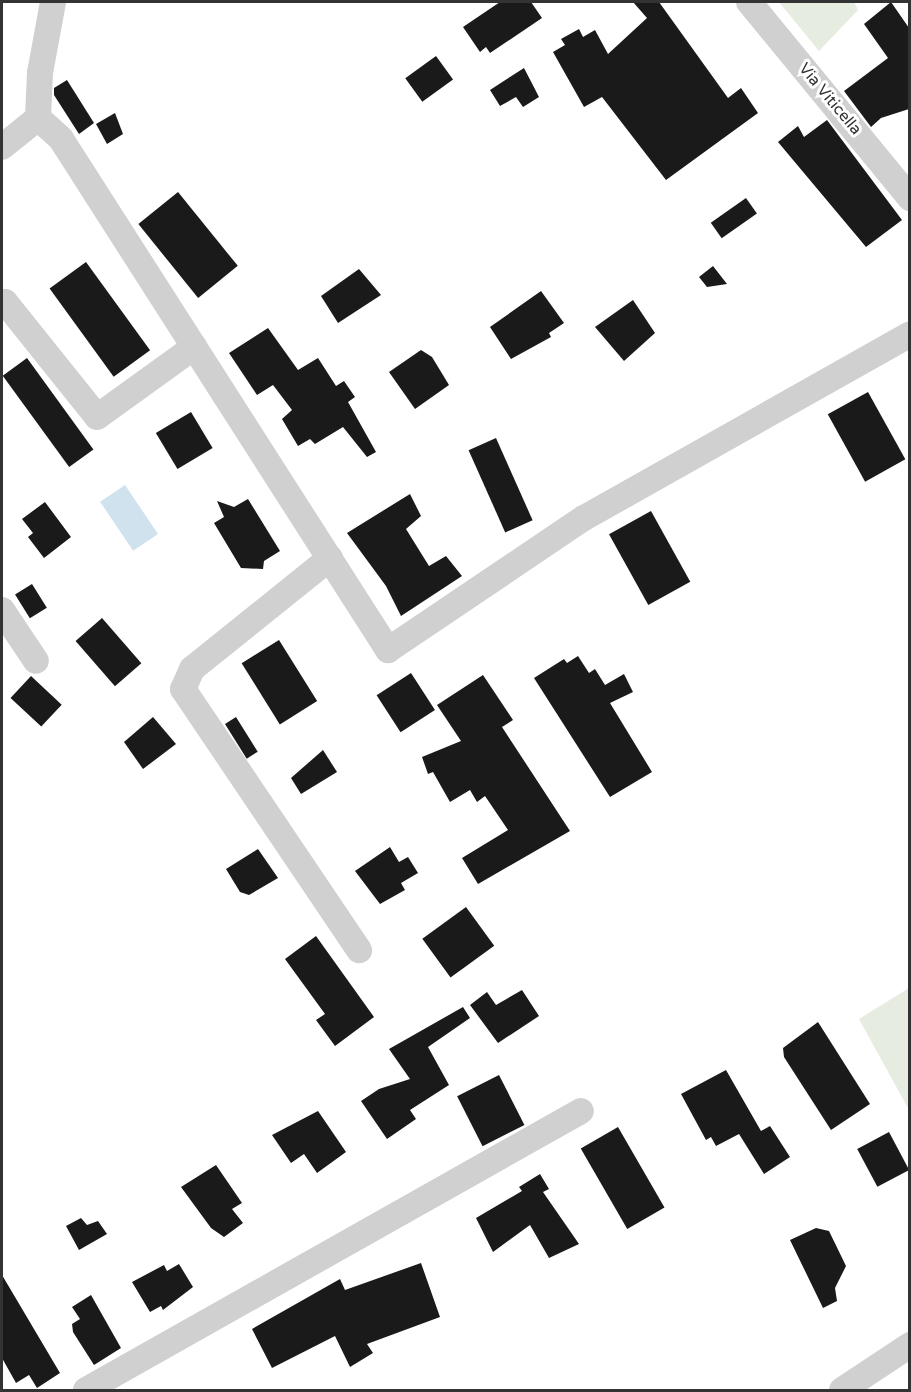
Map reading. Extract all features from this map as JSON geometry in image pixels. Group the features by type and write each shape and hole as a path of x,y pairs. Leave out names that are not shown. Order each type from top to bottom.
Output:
{"street":[{"path":"2,147 38,118 40,73 53,2"},
{"name":"Via Viticella","path":"749,2 909,198"},
{"path":"38,118 61,139 388,650 584,518 909,334"},
{"path":"2,305 6,302 97,417 194,346"},
{"path":"330,558 192,669 183,690 359,950"},
{"path":"2,610 36,662"},
{"path":"86,1390 581,1112"},
{"path":"842,1390 909,1345"}],"shaded area":[{"path":"779,2 854,2 858,10 819,51"},
{"path":"909,988 909,1110 859,1019"}],"water":[{"path":"125,485 158,534 133,551 100,502"}],"building":[{"path":"500,2 531,2 542,18 490,53 486,47 480,52 463,27"},
{"path":"633,2 659,2 728,98 741,88 758,113 666,180 602,97 584,107 553,52 565,45 561,39 579,29 583,37 595,30 608,54 647,18"},
{"path":"891,2 909,28 909,109 881,118 871,127 844,91 888,58 864,24"},
{"path":"436,56 453,79 422,102 405,78"},
{"path":"524,68 539,97 523,107 516,97 500,106 490,90"},
{"path":"67,80 94,123 79,134 54,95 54,88"},
{"path":"115,113 123,134 107,144 96,124"},
{"path":"827,120 902,220 866,247 778,142 798,126 804,137"},
{"path":"178,192 238,266 198,298 138,224"},
{"path":"746,198 757,214 722,238 711,223"},
{"path":"86,262 150,350 114,377 50,288"},
{"path":"713,266 727,284 707,287 699,277"},
{"path":"359,269 381,295 338,323 321,296"},
{"path":"541,291 564,323 549,333 551,337 511,359 490,327"},
{"path":"633,300 655,333 624,361 595,327"},
{"path":"268,328 298,370 318,358 336,386 344,381 355,397 348,402 376,452 367,457 343,427 315,444 310,439 298,446 282,419 292,410 273,385 257,395 229,353"},
{"path":"421,350 432,357 449,385 415,409 389,372"},
{"path":"27,358 93,449 69,467 3,376"},
{"path":"868,392 905,459 865,482 828,414"},
{"path":"191,412 213,448 177,469 156,433"},
{"path":"496,438 533,520 505,532 469,450"},
{"path":"410,494 421,516 406,529 429,566 446,556 462,576 401,616 386,586 347,533"},
{"path":"248,499 280,551 264,561 263,569 241,568 214,523 224,517 217,501 234,507"},
{"path":"45,502 71,537 44,558 28,537 33,533 22,519"},
{"path":"651,511 690,582 648,605 609,534"},
{"path":"32,584 47,608 30,618 15,595"},
{"path":"102,618 141,663 115,686 76,641"},
{"path":"279,640 317,701 280,724 242,663"},
{"path":"578,656 589,673 595,669 605,685 624,674 633,692 610,703 652,772 610,797 534,678 564,659 567,663"},
{"path":"411,673 435,710 401,732 377,695"},
{"path":"483,675 513,720 502,727 570,831 478,884 462,858 508,830 485,796 477,802 470,790 450,802 433,772 428,774 422,757 461,741 437,705"},
{"path":"31,676 62,705 41,727 11,698"},
{"path":"153,717 176,744 143,769 124,742"},
{"path":"236,717 258,752 247,759 225,724"},
{"path":"323,750 337,772 301,794 291,778"},
{"path":"390,847 399,862 408,857 418,873 401,883 405,890 380,904 355,871"},
{"path":"258,849 278,878 249,895 240,892 226,869"},
{"path":"466,907 494,946 451,978 422,939"},
{"path":"316,936 374,1017 335,1046 316,1020 325,1014 285,959"},
{"path":"522,990 539,1016 498,1043 470,1005 487,992 496,1005"},
{"path":"463,1007 470,1018 428,1047 449,1085 410,1110 416,1119 387,1139 361,1101 379,1089 410,1079 389,1049"},
{"path":"818,1022 870,1104 831,1130 784,1057 783,1048"},
{"path":"726,1070 761,1131 770,1126 790,1157 764,1174 739,1134 716,1146 711,1137 706,1140 681,1094"},
{"path":"499,1075 524,1125 483,1146 457,1096"},
{"path":"318,1111 346,1152 317,1173 304,1154 291,1163 272,1135"},
{"path":"618,1127 664,1208 627,1229 581,1148"},
{"path":"889,1132 909,1170 877,1187 857,1149"},
{"path":"216,1165 242,1203 232,1209 243,1223 224,1237 211,1228 181,1187"},
{"path":"540,1174 549,1189 543,1192 579,1244 549,1258 530,1225 493,1252 476,1218 522,1191 519,1187"},
{"path":"81,1218 87,1225 98,1221 107,1234 79,1250 66,1226"},
{"path":"816,1228 829,1231 846,1266 835,1288 837,1301 823,1308 790,1240"},
{"path":"421,1263 440,1317 367,1344 373,1353 350,1367 335,1336 272,1368 252,1329 340,1279 345,1290"},
{"path":"179,1264 193,1287 163,1310 161,1306 150,1312 132,1282 164,1265 167,1271"},
{"path":"2,1275 60,1373 37,1388 29,1375 16,1383 2,1358"},
{"path":"91,1295 121,1348 94,1365 73,1332 72,1324 80,1319 72,1307"}]}
